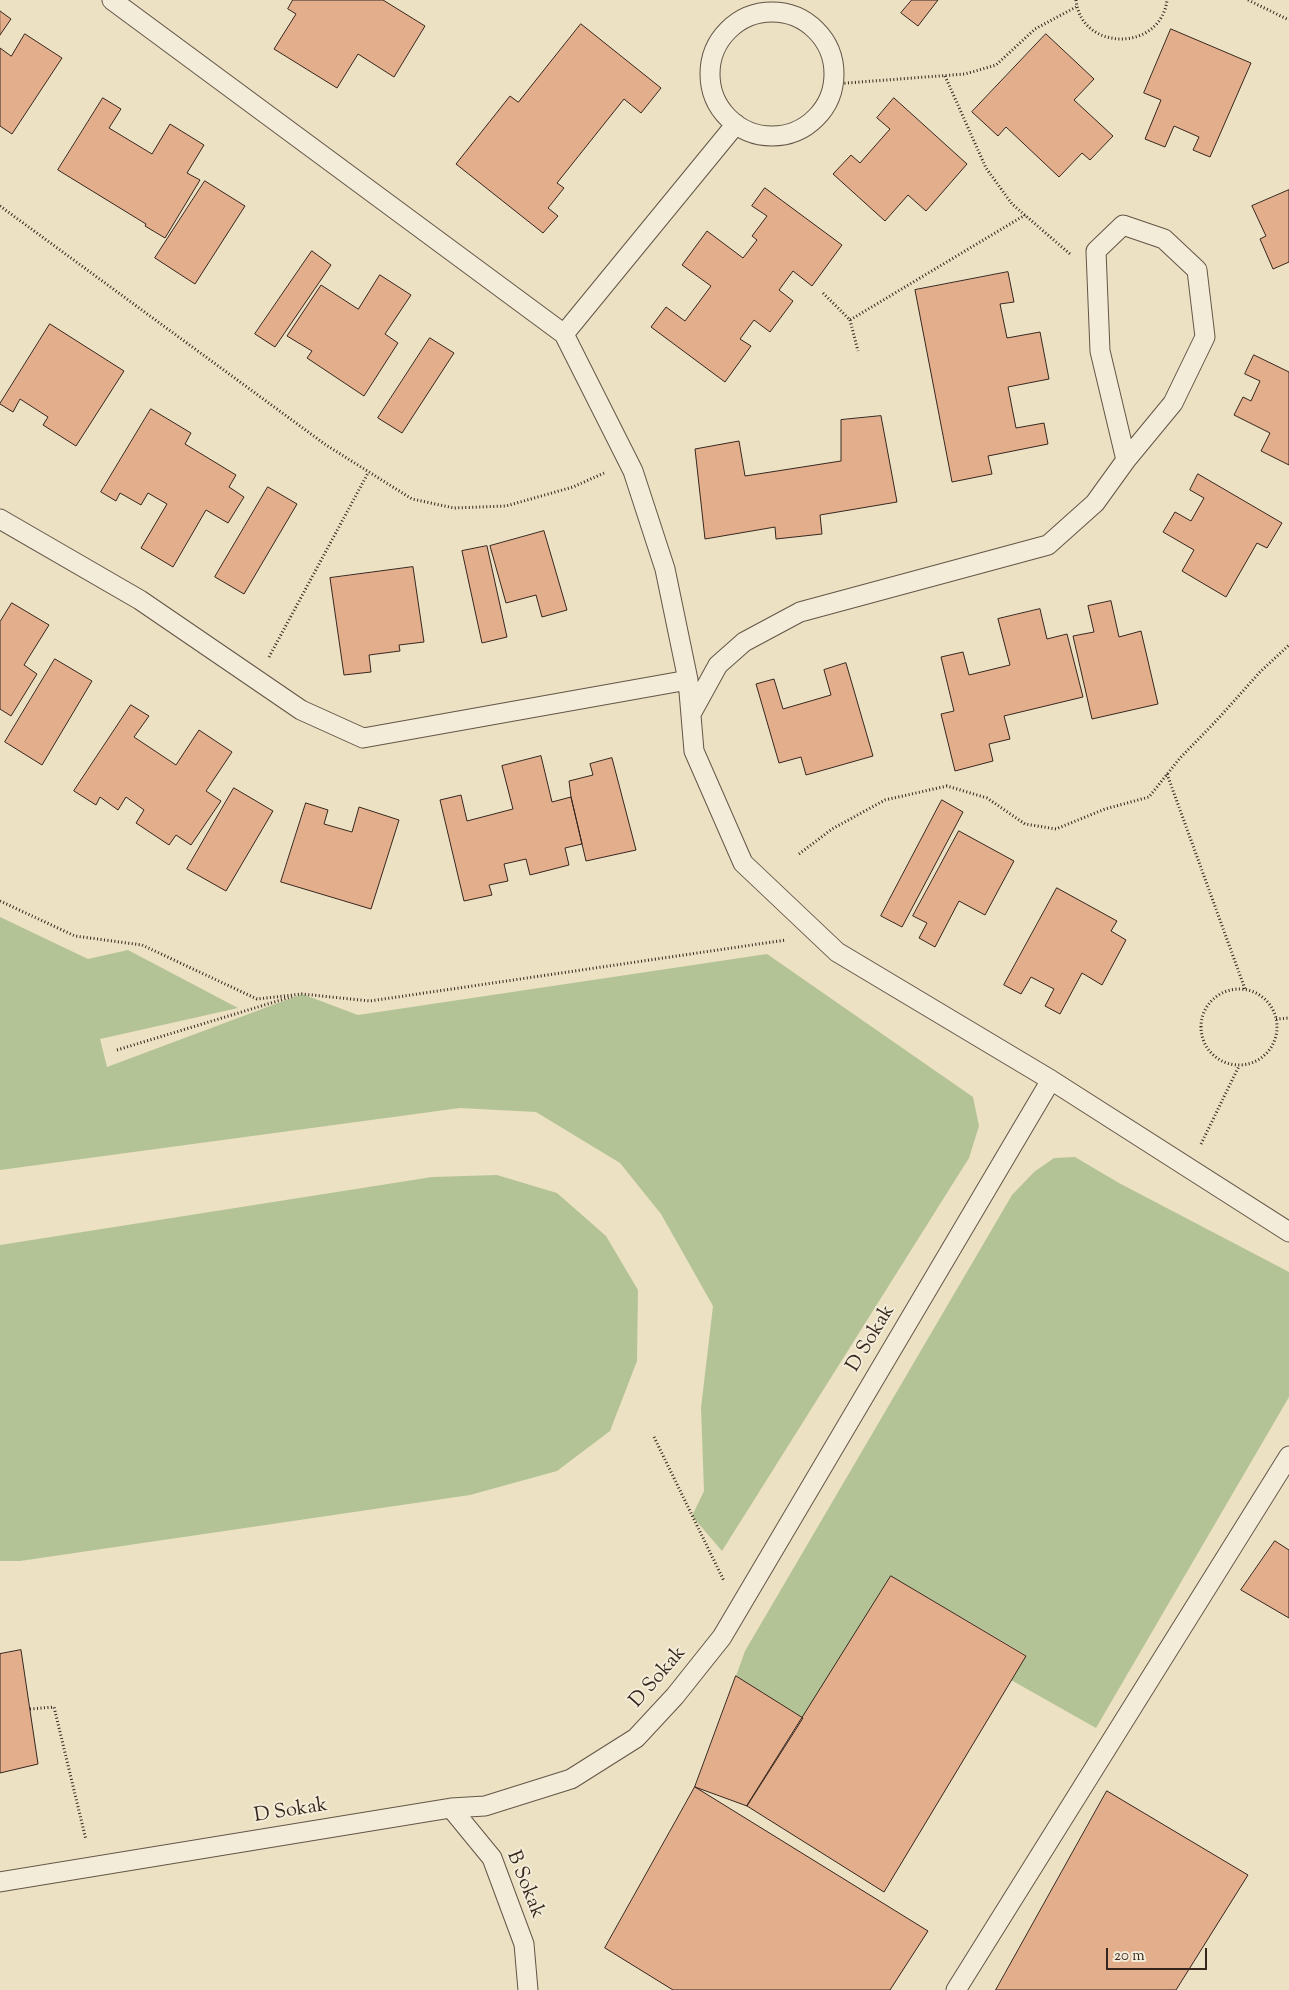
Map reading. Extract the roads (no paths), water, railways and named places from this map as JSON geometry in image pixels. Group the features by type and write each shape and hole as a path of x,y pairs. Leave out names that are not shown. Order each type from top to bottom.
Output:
{"lane":[{"path":"112,0 564,334 633,471 665,569 688,680 694,751 743,863 837,952 1051,1080 1289,1232"},
{"path":"770,11 792,14 811,24 826,40 834,62 834,84 829,100 816,118 799,130 778,136 756,134 736,124 722,111 712,92 710,70 715,49 726,31 749,15 770,11"},
{"path":"564,334 736,124"},
{"path":"691,714 718,665 744,642 800,612 1048,545 1095,503 1126,460 1173,403 1205,337 1197,270 1164,239 1123,225 1096,251 1100,351 1126,460"},
{"path":"0,519 140,600 301,710 363,738 688,680"},
{"name":"D Sokak","path":"0,1882 451,1808 485,1806 571,1779 636,1738 674,1696 722,1637 1051,1080"},
{"path":"956,1990 1289,1456"},
{"name":"B Sokak","path":"451,1808 492,1858 524,1944 528,1990"}]}
